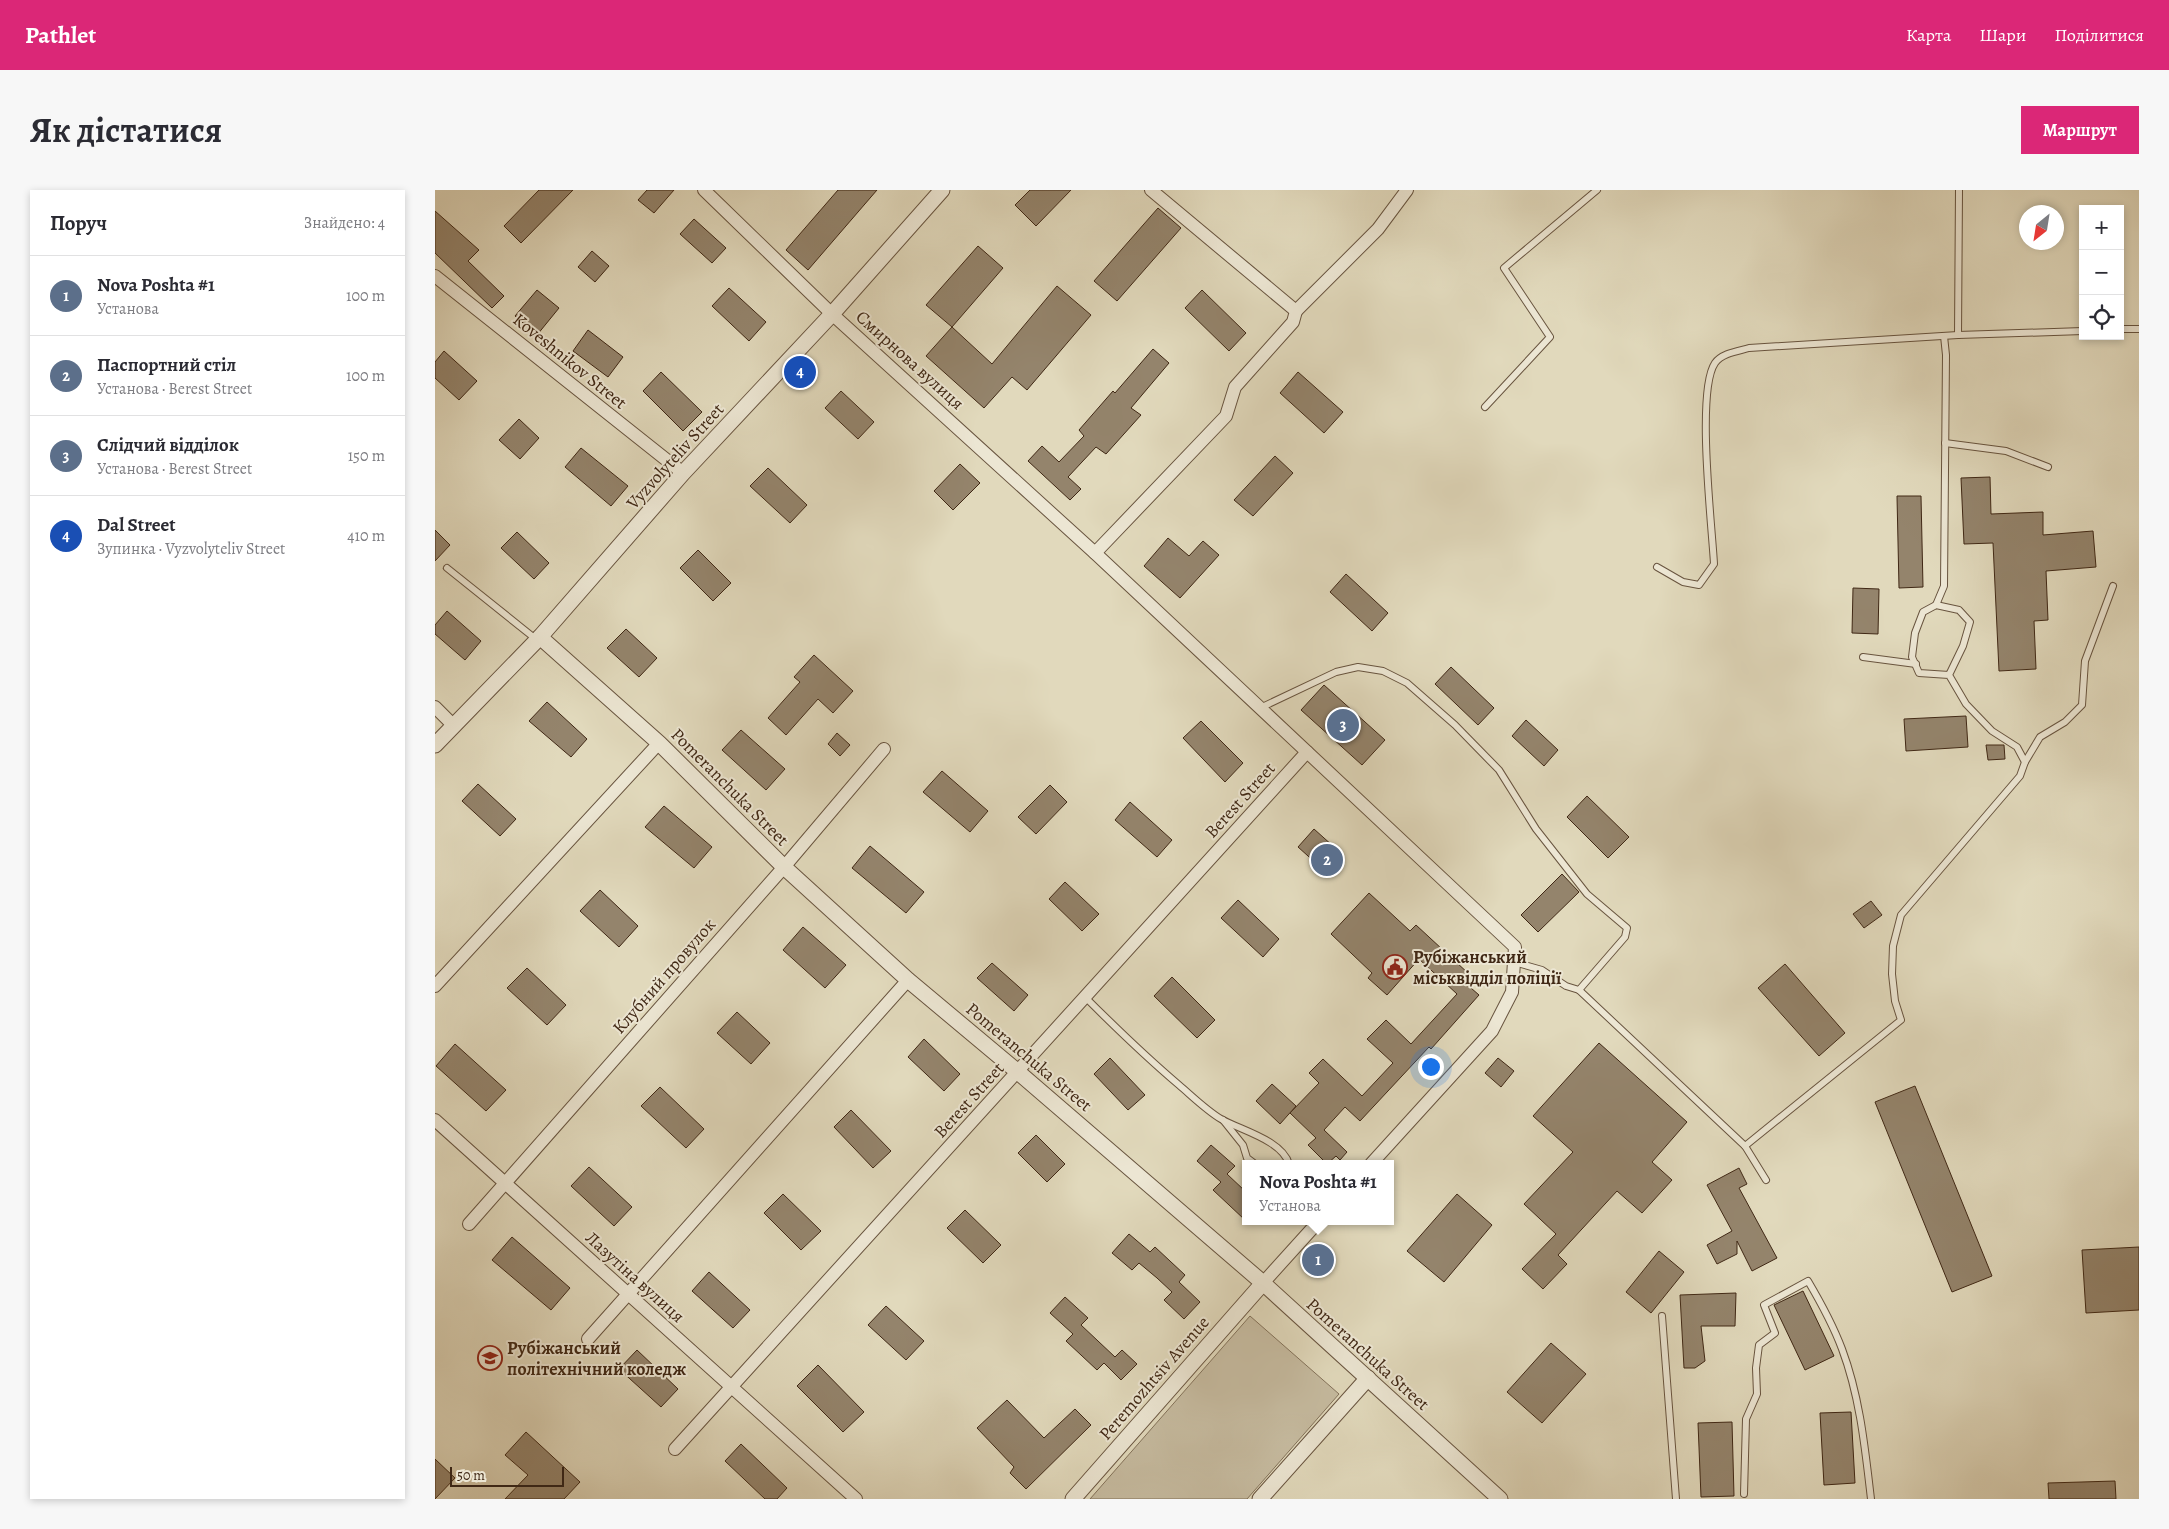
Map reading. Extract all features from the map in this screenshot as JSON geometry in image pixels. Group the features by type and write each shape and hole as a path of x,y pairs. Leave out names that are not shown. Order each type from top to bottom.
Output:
{"street":[{"name":"Смирнова вулиця","path":"704,190 832,314 1095,553 1515,947 1515,962"},
{"name":"Vyzvolyteliv Street","path":"435,745 453,724 539,638 683,473 832,314 943,190"},
{"path":"1151,190 1296,311"},
{"path":"1095,553 1226,416 1235,387 1293,322 1296,311 1378,229 1407,190"},
{"name":"Koveshnikov Street","path":"435,276 683,473"},
{"name":"Pomeranchuka Street","path":"539,638 659,743 784,867 908,980 1263,1283 1500,1499"},
{"path":"435,707 453,724"},
{"path":"435,986 659,743"},
{"name":"Клубний провулок","path":"469,1224 784,867 883,749"},
{"name":"Berest Street","path":"675,1449 1307,752"},
{"path":"1375,1160 1491,1031 1512,992 1515,962"},
{"path":"588,1339 908,980"},
{"name":"Лазутіна вулиця","path":"435,1120 856,1499"},
{"path":"1263,1283 1315,1225"},
{"name":"Peremozhtsiv Avenue","path":"1073,1499 1263,1283"},
{"path":"1259,1499 1368,1378"}],"lane":[{"path":"1485,407 1551,337 1504,268 1597,190"},
{"path":"1958,336 1959,190"},
{"path":"2124,329 2139,329"},
{"path":"1657,568 1683,582 1699,585 1714,564 1705,407 1709,378 1715,362 1729,353 1749,348 1944,336 2079,331"},
{"path":"1944,336 1944,586 1936,605 1923,612 1915,633 1913,657 1919,673 1949,675"},
{"path":"1945,443 2007,451 2048,467"},
{"path":"447,568 539,638"},
{"path":"1745,1146 1901,1020 1895,1001 1892,974 1893,946 1901,915 2020,776 2025,762 2041,737 2065,722 2082,705 2085,661 2113,586"},
{"path":"1936,605 1959,610 1970,622 1963,646 1949,675"},
{"path":"1863,657 1915,664"},
{"path":"1260,708 1336,672 1358,667 1383,671 1407,683 1455,725 1499,770 1536,829 1587,894 1627,928 1625,937 1579,990"},
{"path":"1949,675 1966,704 1992,732 2017,747 2025,762"},
{"path":"1515,962 1542,970 1566,986 1579,990 1745,1146 1766,1180"},
{"path":"1085,997 1136,1049 1222,1119 1243,1145 1247,1158 1250,1160"},
{"path":"1222,1119 1261,1137 1287,1157 1288,1160"},
{"path":"1744,1494 1745,1419 1757,1394 1756,1368 1759,1345 1775,1333 1764,1306 1809,1281 1833,1325 1857,1399 1864,1434 1871,1499"},
{"path":"1662,1316 1676,1499"}],"shaded area":[{"path":"1250,1316 1339,1394 1247,1499 1090,1499"}],"building":[{"path":"539,190 573,190 521,243 504,226"},
{"path":"647,190 674,190 654,213 638,200"},
{"path":"838,190 877,190 808,270 786,250"},
{"path":"1030,190 1071,190 1036,226 1015,205"},
{"path":"1158,208 1181,228 1117,301 1094,281"},
{"path":"435,211 479,250 468,261 504,296 492,308 435,253"},
{"path":"694,219 726,248 712,263 680,234"},
{"path":"978,246 1003,268 952,327 926,305"},
{"path":"592,251 609,266 595,282 578,267"},
{"path":"1057,286 1091,315 1027,390 1012,377 984,408 926,356 952,327 992,364"},
{"path":"729,288 766,322 749,341 712,306"},
{"path":"537,290 559,308 537,335 515,316"},
{"path":"1202,290 1246,333 1229,351 1185,308"},
{"path":"588,330 623,357 608,377 573,351"},
{"path":"1153,349 1169,363 1131,408 1141,415 1106,454 1096,447 1068,477 1081,489 1070,500 1028,461 1042,446 1059,462 1084,436 1079,430 1113,391 1115,393"},
{"path":"444,351 477,381 459,400 435,378 435,362"},
{"path":"661,372 702,412 683,431 643,391"},
{"path":"1298,372 1343,412 1324,433 1280,393"},
{"path":"841,391 874,422 858,439 825,408"},
{"path":"519,419 539,438 520,459 499,440"},
{"path":"581,448 628,486 611,506 565,467"},
{"path":"1275,456 1293,473 1253,516 1234,500"},
{"path":"960,464 980,483 953,510 934,491"},
{"path":"768,468 807,505 790,523 750,486"},
{"path":"1990,477 1991,514 2043,512 2043,535 2093,531 2096,567 2046,571 2048,620 2034,621 2036,669 1999,671 1993,543 1964,544 1961,478"},
{"path":"1897,496 1921,496 1923,587 1899,588"},
{"path":"435,530 450,545 435,561"},
{"path":"517,532 549,563 534,579 501,548"},
{"path":"1168,538 1189,556 1203,541 1219,555 1180,598 1144,566"},
{"path":"698,550 731,583 713,601 680,568"},
{"path":"1346,574 1388,613 1372,631 1330,592"},
{"path":"1853,588 1879,589 1878,634 1852,633"},
{"path":"447,611 481,641 465,660 435,634 435,625"},
{"path":"626,629 657,658 639,677 607,648"},
{"path":"814,655 853,691 833,713 818,699 786,735 768,718 800,682 794,677"},
{"path":"1451,667 1494,708 1478,725 1435,684"},
{"path":"1324,685 1385,740 1362,765 1301,710"},
{"path":"547,702 587,739 571,757 529,721"},
{"path":"1966,716 1968,747 1906,751 1904,719"},
{"path":"1526,720 1558,750 1544,766 1512,736"},
{"path":"1201,721 1243,763 1225,782 1183,738"},
{"path":"741,730 785,769 766,790 722,750"},
{"path":"837,733 850,745 840,756 828,744"},
{"path":"1986,745 2004,745 2005,759 1988,760"},
{"path":"942,771 988,811 970,832 923,792"},
{"path":"478,784 516,819 500,836 462,801"},
{"path":"1050,785 1067,802 1036,834 1018,817"},
{"path":"1587,796 1629,837 1608,858 1567,817"},
{"path":"1130,802 1172,840 1157,857 1115,820"},
{"path":"664,806 712,847 694,868 645,827"},
{"path":"1314,829 1343,855 1327,873 1298,847"},
{"path":"870,846 924,892 906,913 852,868"},
{"path":"1562,874 1579,892 1538,932 1521,915"},
{"path":"1065,882 1099,914 1082,931 1049,899"},
{"path":"600,890 638,926 619,947 580,911"},
{"path":"1369,893 1410,931 1416,925 1469,974 1463,981 1479,995 1431,1049 1429,1047 1360,1121 1345,1107 1324,1130 1347,1152 1340,1160 1336,1156 1332,1160 1323,1160 1308,1145 1316,1138 1290,1113 1319,1083 1309,1073 1323,1059 1362,1096 1393,1063 1367,1039 1386,1020 1411,1044 1457,994 1419,959 1387,995 1368,978 1372,973 1331,934"},
{"path":"1238,900 1279,939 1263,957 1221,918"},
{"path":"1871,901 1882,915 1864,928 1853,914"},
{"path":"803,927 846,965 825,988 783,950"},
{"path":"992,963 1028,995 1014,1011 977,978"},
{"path":"1785,964 1845,1033 1819,1056 1758,988"},
{"path":"527,968 566,1005 547,1025 507,988"},
{"path":"1172,977 1215,1020 1197,1038 1154,996"},
{"path":"737,1012 770,1043 751,1064 717,1033"},
{"path":"924,1039 960,1074 944,1091 908,1057"},
{"path":"1599,1043 1687,1122 1652,1162 1672,1180 1642,1213 1617,1191 1558,1255 1567,1264 1543,1289 1522,1269 1556,1234 1524,1204 1573,1152 1533,1116"},
{"path":"455,1044 506,1090 486,1111 436,1066"},
{"path":"1110,1058 1145,1095 1128,1110 1094,1074"},
{"path":"1498,1058 1514,1071 1501,1087 1485,1073"},
{"path":"1272,1084 1296,1106 1280,1124 1256,1101"},
{"path":"1915,1086 1992,1276 1952,1292 1875,1102"},
{"path":"660,1087 704,1129 686,1148 641,1106"},
{"path":"851,1110 891,1151 873,1168 834,1127"},
{"path":"1036,1135 1065,1164 1047,1182 1018,1153"},
{"path":"1211,1145 1235,1166 1227,1174 1242,1188 1242,1217 1213,1190 1221,1182 1197,1161"},
{"path":"589,1167 632,1207 614,1226 571,1186"},
{"path":"1739,1168 1747,1184 1739,1188 1777,1258 1752,1271 1737,1241 1737,1254 1717,1264 1707,1245 1732,1231 1707,1185"},
{"path":"783,1194 821,1231 801,1250 764,1213"},
{"path":"1457,1194 1492,1225 1444,1282 1407,1251"},
{"path":"965,1210 1001,1245 983,1263 947,1228"},
{"path":"1129,1234 1150,1252 1155,1247 1185,1275 1179,1282 1200,1302 1184,1319 1164,1300 1172,1292 1157,1278 1139,1263 1132,1270 1112,1253"},
{"path":"512,1237 570,1288 551,1310 492,1260"},
{"path":"1319,1245 1331,1256 1315,1273 1303,1262"},
{"path":"2139,1247 2139,1310 2086,1313 2082,1250"},
{"path":"1659,1251 1684,1272 1651,1313 1626,1292"},
{"path":"709,1272 750,1310 733,1328 692,1291"},
{"path":"1803,1291 1834,1356 1805,1370 1774,1305"},
{"path":"1736,1293 1735,1326 1701,1326 1705,1361 1695,1368 1684,1368 1680,1295"},
{"path":"1065,1297 1088,1318 1081,1325 1115,1357 1122,1350 1137,1364 1121,1380 1104,1363 1097,1370 1066,1341 1073,1334 1050,1313"},
{"path":"886,1306 924,1341 906,1360 868,1325"},
{"path":"1551,1343 1586,1374 1542,1423 1507,1392"},
{"path":"637,1350 678,1389 661,1407 619,1369"},
{"path":"818,1365 864,1412 843,1432 797,1386"},
{"path":"1007,1400 1044,1438 1075,1409 1091,1425 1026,1489 1010,1473 1014,1467 977,1428"},
{"path":"1851,1412 1855,1483 1824,1485 1820,1413"},
{"path":"1732,1422 1734,1496 1701,1497 1698,1423"},
{"path":"526,1432 580,1482 564,1499 505,1499 528,1475 505,1455"},
{"path":"741,1444 787,1488 777,1499 765,1499 725,1461"},
{"path":"435,1459 455,1478 435,1499"},
{"path":"2115,1481 2116,1499 2049,1499 2048,1483"}],"place":[{"name":"Dal Street","path":"800,372"},
{"name":"Слідчий відділок","path":"1343,725"},
{"name":"Паспортний стіл","path":"1327,860"},
{"name":"Рубіжанський міськвідділ поліції","path":"1395,967"},
{"name":"Nova Poshta #1","path":"1318,1260"},
{"name":"Рубіжанський політехнічний коледж","path":"490,1358"}]}
